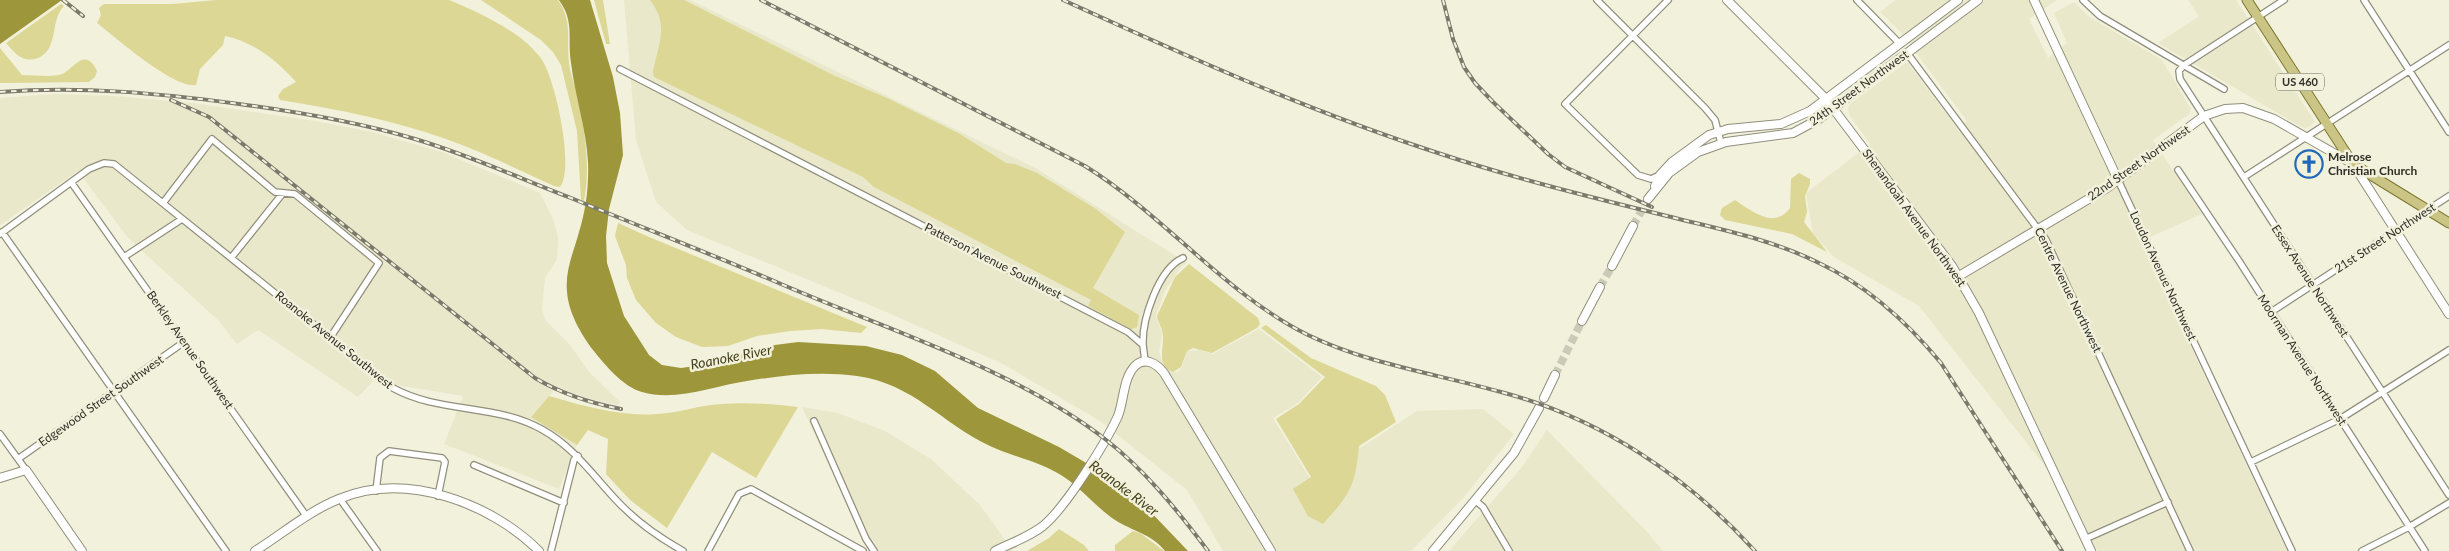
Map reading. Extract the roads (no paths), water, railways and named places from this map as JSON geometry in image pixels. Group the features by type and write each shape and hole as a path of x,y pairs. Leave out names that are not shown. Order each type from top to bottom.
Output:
{"main road":[{"name":"US 460","path":"2247,0 2353,164 2449,223"}],"street":[{"path":"1597,0 1706,108 1715,120 1721,143"},
{"path":"1660,175 1651,179 1638,175 1565,104 1668,0"},
{"name":"Shenandoah Avenue Northwest","path":"1728,0 1826,100 1959,276 1980,313 2091,551"},
{"path":"1857,0 1900,44"},
{"name":"24th Street Northwest","path":"1958,0 1810,111 1790,121 1718,131 1682,153 1660,175 1648,199 1680,163 1698,152 1721,143 1793,132 1819,119 1978,0"},
{"name":"Loudon Avenue Northwest","path":"2034,0 2292,551"},
{"path":"2083,0 2100,16 2224,89"},
{"path":"2184,65 2284,0"},
{"path":"2364,0 2449,132"},
{"path":"2244,177 2449,45"},
{"name":"Centre Avenue Northwest","path":"1907,53 2038,228 2190,551"},
{"name":"Essex Avenue Northwest","path":"2184,65 2179,71 2180,79 2449,495"},
{"name":"Patterson Avenue Southwest","path":"620,69 1128,332 1142,345"},
{"name":"22nd Street Northwest","path":"1959,276 2118,180 2204,116 2225,109 2243,108 2274,119 2353,164"},
{"path":"163,203 212,139 275,192 295,194 380,263 330,338"},
{"name":"Roanoke Avenue Southwest","path":"1,233 99,164 110,163 118,166 393,388 421,400 521,418 546,431 578,456 632,516 656,535 683,551"},
{"path":"2353,164 2449,314"},
{"name":"Moorman Avenue Northwest","path":"2178,170 2425,551"},
{"name":"Berkley Avenue Southwest","path":"71,182 307,517"},
{"path":"232,258 283,193"},
{"name":"21st Street Northwest","path":"2271,312 2449,196"},
{"path":"124,257 182,219"},
{"path":"1612,266 1634,226"},
{"path":"1,233 226,551"},
{"path":"1144,361 1142,345 1144,322 1152,298 1174,263 1183,258"},
{"path":"1582,322 1600,287"},
{"name":"Edgewood Street Southwest","path":"18,459 184,342"},
{"path":"2251,462 2340,419 2449,350"},
{"path":"995,551 1041,527 1055,515 1096,454 1119,414 1130,372 1137,364 1144,361 1155,364 1164,373 1271,551"},
{"path":"1544,398 1555,375"},
{"path":"1433,551 1514,453 1539,408"},
{"path":"814,421 866,539 874,551"},
{"path":"0,434 82,551"},
{"path":"376,491 380,458 389,451 442,458 445,462 438,496"},
{"path":"551,551 574,460 578,456"},
{"path":"474,466 564,503"},
{"path":"0,478 26,470"},
{"path":"708,551 739,494 751,488 863,551"},
{"path":"255,551 307,517 340,499 376,491 413,490 467,504 501,520 539,551"},
{"path":"340,499 377,551"},
{"path":"1476,501 1483,507 1509,551"},
{"path":"2085,539 2168,502"},
{"path":"2362,551 2409,528 2449,503"}],"water":[{"path":"0,0 62,0 0,44"},
{"name":"Roanoke River","path":"559,0 590,0 613,77 620,113 623,155 609,209 606,236 607,263 624,316 649,355 662,365 681,368 775,345 798,342 866,346 902,355 935,371 978,408 1059,447 1105,474 1145,506 1188,551 1165,551 1148,537 1115,520 1071,482 1055,472 990,446 911,396 877,380 857,376 802,374 734,383 681,394 655,395 635,389 615,375 584,337 573,315 568,299 567,276 585,206 588,162 571,63 569,23"}],"tunnel":[{"path":"1633,226 1648,199"},
{"path":"1600,287 1612,266"},
{"path":"1555,375 1582,321"}],"railway":[{"path":"63,0 83,16"},
{"path":"761,0 1085,166 1142,207 1249,298 1278,318 1308,335 1354,354 1538,403 1573,417 1607,434 1640,453 1701,498 1755,551"},
{"path":"1063,0 1248,82 1390,137 1523,179 1763,241 1782,247 1837,272 1886,306 1941,363 2062,551"},
{"path":"1443,0 1453,39 1464,67 1475,83 1493,102 1548,154 1565,167 1652,207"},
{"path":"0,92 90,90 179,97 261,107 372,127 435,145 474,159 905,334 990,371 1031,392 1070,414 1120,451 1160,492 1208,551"},
{"path":"171,100 209,117 535,378 555,389 576,397 621,409"}],"place":[{"name":"Melrose Christian Church","path":"2309,164"}]}
